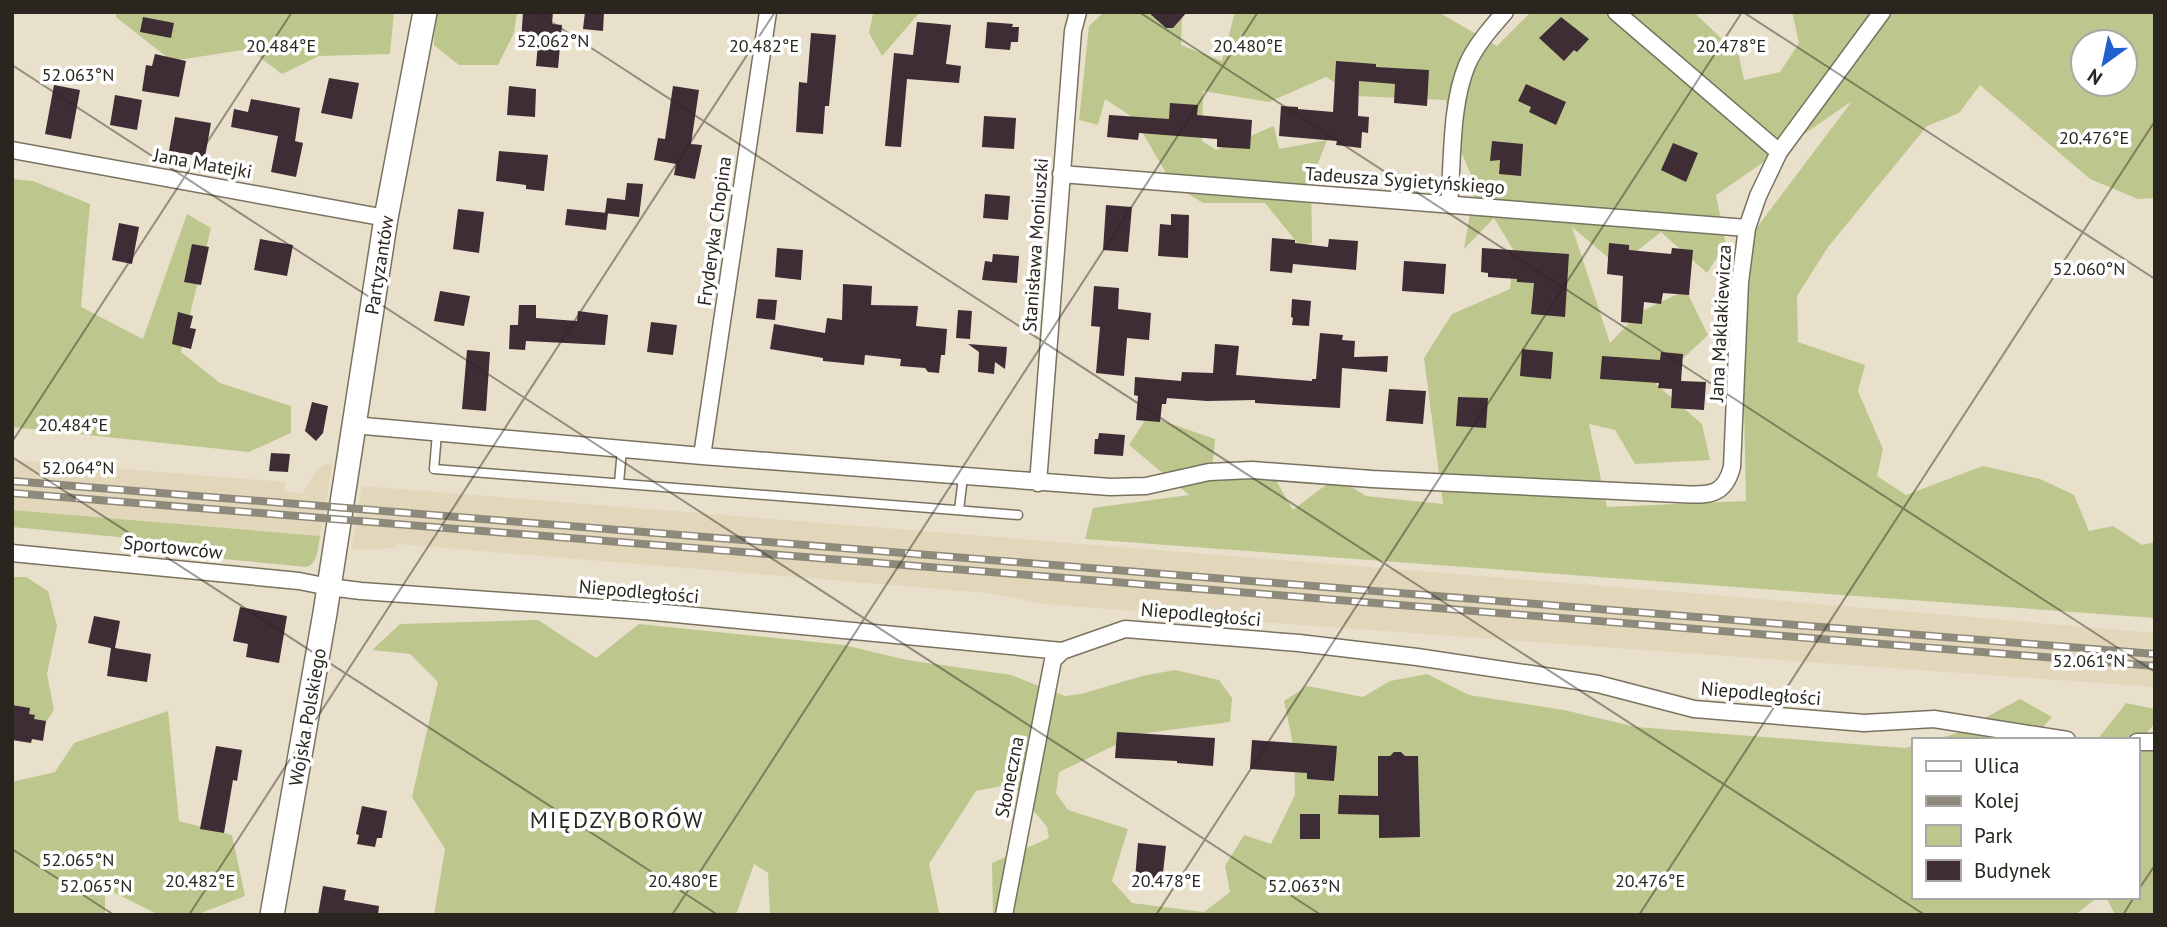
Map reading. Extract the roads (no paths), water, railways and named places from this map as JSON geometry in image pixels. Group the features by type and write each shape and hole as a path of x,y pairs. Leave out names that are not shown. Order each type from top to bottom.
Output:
{"street":[{"name":"Partyzantów","path":"340,519 386,218 425,12"},
{"name":"Fryderyka Chopina","path":"702,456 768,12"},
{"name":"Stanisława Moniuszki","path":"1038,482 1061,174 1073,31 1077,12"},
{"path":"1449,205 1457,98 1468,64 1489,30 1505,12"},
{"path":"1616,12 1779,152"},
{"name":"Jana Maklakiewicza","path":"1038,482 1132,488 1209,472 1252,470 1372,479 1704,495 1716,492 1729,479 1732,467 1740,282 1747,228 1758,196 1779,152 1882,12"},
{"name":"Jana Matejki","path":"12,150 386,218"},
{"name":"Tadeusza Sygietyńskiego","path":"1061,174 1747,228"},
{"path":"353,425 1038,482"},
{"name":"Wojska Polskiego","path":"272,915 340,519"},
{"name":"Sportowców","path":"12,553 299,580 329,587"},
{"name":"Niepodległości","path":"329,587 644,611 1062,651 1125,629 1298,643 1417,657 1598,684 1694,709 1864,723 1934,719 2054,738"},
{"name":"Słoneczna","path":"1004,915 1053,660 1062,651"}],"lane":[{"path":"437,433 434,469 1018,515"},
{"path":"619,484 622,449"},
{"path":"959,510 963,477"}],"railway":[{"path":"12,481 2155,654"},
{"path":"12,493 2155,666"}],"district":[{"name":"MIĘDZYBORÓW","path":"617,819"}]}
